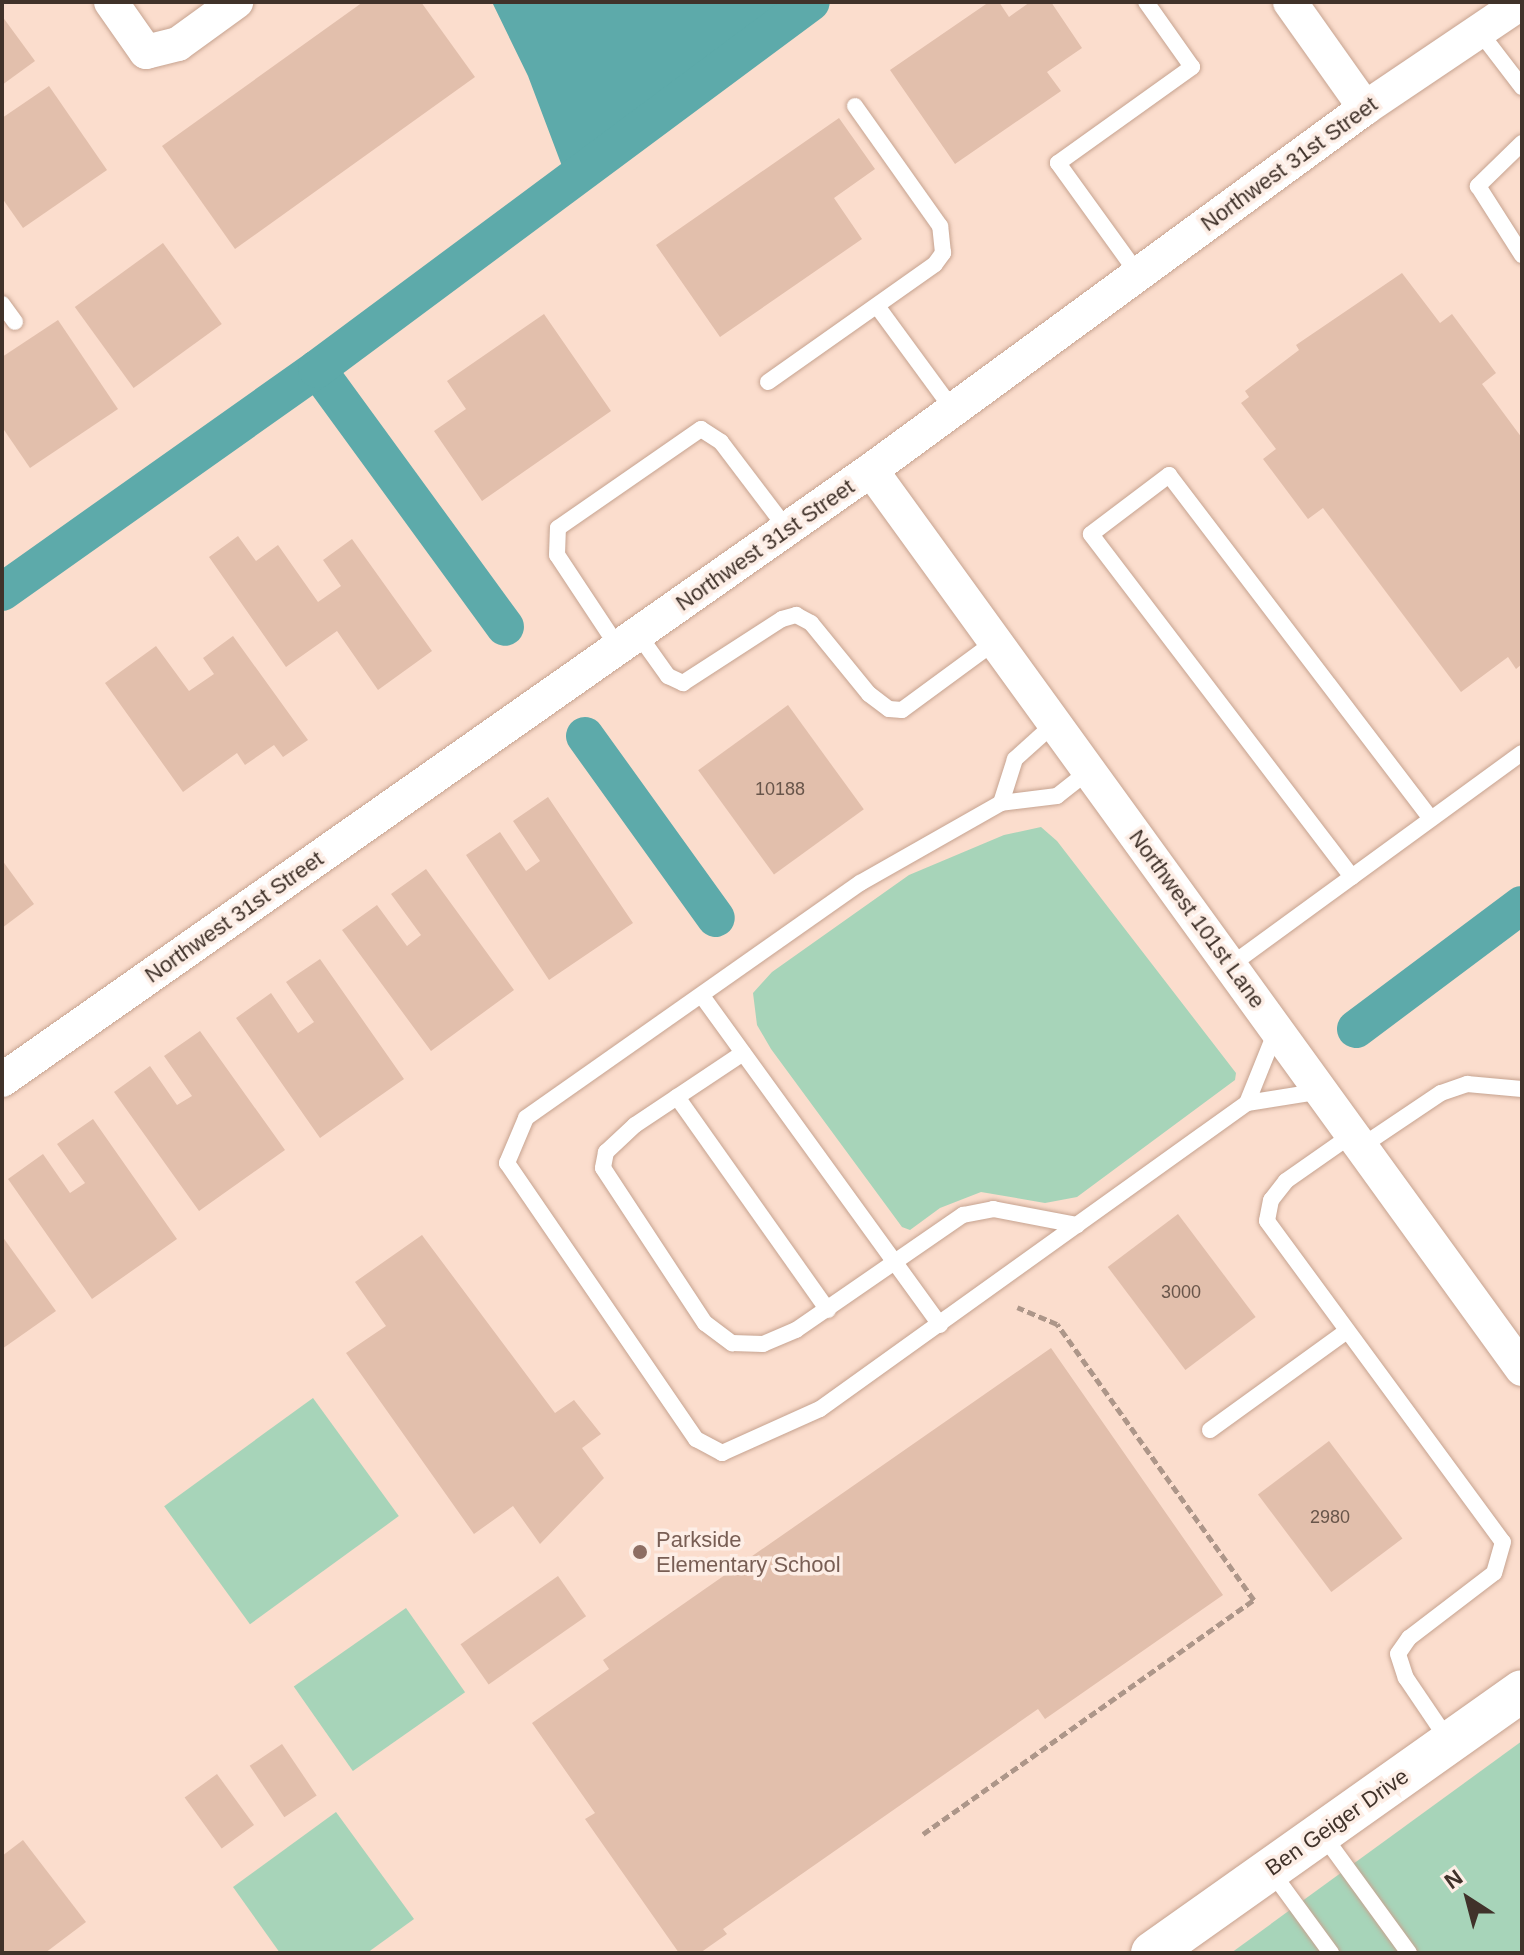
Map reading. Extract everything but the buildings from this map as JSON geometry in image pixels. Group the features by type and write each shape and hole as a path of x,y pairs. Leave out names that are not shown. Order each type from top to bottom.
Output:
{"street":[{"path":"111,2 146,52 178,44 236,2"},
{"path":"1290,2 1365,108"},
{"name":"Northwest 31st Street","path":"2,1080 871,470 1365,108 1522,2"},
{"name":"Northwest 101st Lane","path":"871,470 1522,1369"},
{"name":"Ben Geiger Drive","path":"1152,1953 1522,1691"}],"lane":[{"path":"1138,274 1058,163 1192,67 1146,2"},
{"path":"1479,31 1522,87"},
{"path":"768,382 935,264 944,240 855,106"},
{"path":"1522,143 1478,186 1522,255"},
{"path":"2,304 15,322"},
{"path":"877,306 953,410"},
{"path":"787,529 721,442 701,429 558,528 557,555 628,641 668,676 683,683 782,619 796,615 811,623 869,694 889,709 902,710 996,641"},
{"path":"1352,877 1091,534 1169,475 1431,819"},
{"path":"1001,803 1015,759 1055,723"},
{"path":"1231,965 1522,753"},
{"path":"1090,770 1057,796 1001,803 860,883 526,1118 507,1163 696,1439 722,1453 820,1409 1247,1103 1323,1091"},
{"path":"702,996 940,1325"},
{"path":"1247,1103 1277,1029"},
{"path":"743,1053 616,1141 603,1168 705,1323 720,1337 745,1347 796,1330 977,1210 1077,1225"},
{"path":"1449,1742 1406,1678 1398,1654 1409,1638 1494,1573 1503,1542 1267,1221 1271,1200 1286,1181 1454,1088 1467,1084 1522,1089"},
{"path":"677,1097 828,1310"},
{"path":"1210,1430 1347,1331"},
{"path":"1321,1833 1409,1953"},
{"path":"1270,1869 1331,1953"}],"path":[{"path":"923,1834 1254,1600 1057,1324 1017,1307"}],"green space":[{"path":"1041,827 1057,841 1236,1073 1235,1080 1077,1197 1045,1203 981,1192 940,1208 910,1230 902,1227 771,1049 757,1025 753,993 772,972 909,875 1004,835"},
{"path":"313,1398 399,1516 250,1624 164,1506"},
{"path":"406,1608 465,1692 353,1771 294,1687"},
{"path":"1522,1741 1522,1953 1231,1953"},
{"path":"336,1812 414,1919 367,1953 280,1953 233,1887"}],"water":[{"path":"492,2 811,2 568,182 528,76"}],"waterway":[{"path":"2,592 317,369 811,2"},
{"path":"317,369 505,627"},
{"path":"585,736 716,918"},
{"path":"1356,1029 1522,905"}],"place":[{"name":"Parkside Elementary School","path":"640,1552"}]}
